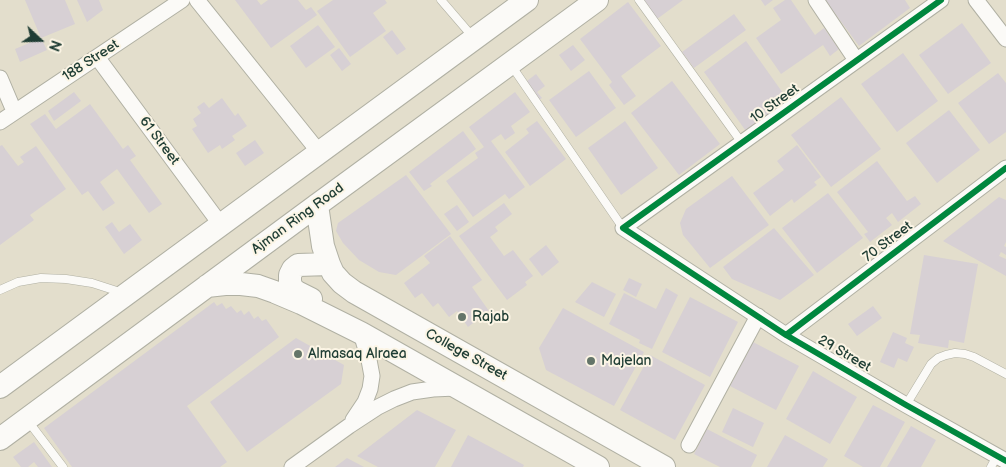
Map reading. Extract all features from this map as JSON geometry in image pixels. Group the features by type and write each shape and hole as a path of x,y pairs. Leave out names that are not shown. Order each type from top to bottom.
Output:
{"main road":[{"path":"0,388 527,0"},
{"name":"Ajman Ring Road","path":"0,439 597,0"},
{"name":"College Street","path":"317,205 323,246 329,264 342,284 664,467"},
{"path":"326,316 320,305 292,288 290,275 298,265 329,264"},
{"path":"208,286 241,284 258,286 275,292 361,333 598,467"}],"street":[{"name":"188 Street","path":"0,122 182,0"},
{"path":"197,0 320,152"},
{"path":"816,0 856,60"},
{"name":"10 Street","path":"624,228 941,0"},
{"path":"976,0 1006,39"},
{"name":"61 Street","path":"97,57 221,225"},
{"path":"0,78 14,111"},
{"name":"70 Street","path":"786,335 1006,168"},
{"name":"29 Street","path":"624,228 786,335 960,434 998,461"},
{"path":"689,445 758,316"},
{"path":"349,426 365,402 372,376 361,333"},
{"path":"292,467 349,426 394,399 412,392 456,388"}],"lane":[{"path":"441,0 474,39"},
{"path":"639,0 742,143"},
{"path":"510,64 624,228"},
{"path":"0,290 18,282 41,278 92,283 127,294"},
{"path":"906,405 931,364 938,358 946,355 955,353 965,354 1006,374"},
{"path":"27,419 63,467"}],"building":[{"path":"25,0 65,0 75,24 41,38"},
{"path":"77,0 99,0 103,10 87,22"},
{"path":"235,0 257,0 261,5 268,0 298,0 306,10 311,7 317,15 271,48"},
{"path":"333,0 385,0 387,3 373,13 386,31 350,57 317,11"},
{"path":"643,0 683,0 657,19"},
{"path":"761,0 773,0 765,6"},
{"path":"785,0 791,0 815,35 824,28 839,49 830,56 823,45 781,74 756,38 781,20 773,8"},
{"path":"825,0 905,0 910,8 859,46"},
{"path":"628,2 661,46 621,76 636,96 624,105 609,85 612,82 580,39"},
{"path":"734,14 746,30 694,68 682,52"},
{"path":"962,23 991,63 948,94 919,55"},
{"path":"318,25 335,47 306,68 290,46"},
{"path":"392,30 406,49 397,55 383,37"},
{"path":"41,38 47,50 20,62 15,49"},
{"path":"746,41 790,103 748,134 704,72"},
{"path":"573,45 585,60 571,71 559,55"},
{"path":"339,48 351,64 342,71 330,55"},
{"path":"903,53 938,101 897,132 861,84"},
{"path":"589,71 616,108 576,137 549,100"},
{"path":"998,73 1006,83 1006,132 989,144 958,103"},
{"path":"536,74 545,86 537,92 542,98 536,102 523,84"},
{"path":"672,81 720,144 679,175 631,113"},
{"path":"74,92 81,101 54,121 48,111"},
{"path":"515,92 530,112 511,126 515,133 505,140 501,134 491,141 525,187 509,199 505,194 473,217 446,181 478,158 475,153 484,147 469,127"},
{"path":"841,97 881,149 831,187 791,135"},
{"path":"222,98 235,116 238,113 247,126 232,136 235,140 222,149 220,145 208,153 192,129 197,126 193,119 201,113 197,107 204,102 209,108"},
{"path":"90,104 123,149 128,145 136,156 130,160 162,204 149,213 117,169 100,182 115,203 103,211 88,191 82,195 30,124 45,114 56,129"},
{"path":"949,110 980,150 937,183 906,143"},
{"path":"537,121 566,159 530,186 505,152 529,133 526,129"},
{"path":"625,121 658,168 621,195 588,148"},
{"path":"463,131 476,149 430,184 432,186 424,191 409,172"},
{"path":"255,140 264,153 245,166 236,153"},
{"path":"2,145 18,166 24,162 20,157 36,146 66,189 30,215 34,220 0,245 0,146"},
{"path":"797,145 821,177 814,182 817,185 794,203 792,199 770,216 753,193 784,170 777,161"},
{"path":"877,161 907,201 915,196 921,204 898,222 892,213 886,218 892,225 870,242 864,234 868,232 837,192"},
{"path":"406,175 451,234 396,275 379,272 359,260 343,243 336,231 338,223"},
{"path":"732,176 769,225 710,268 683,235 680,223 686,209"},
{"path":"828,193 863,238 817,273 782,228"},
{"path":"999,197 1006,200 1006,242 1004,246 1006,247 1006,255 1001,252 999,256 1006,259 1006,276 943,241"},
{"path":"504,203 512,214 495,227 498,231 490,237 504,256 513,250 533,276 525,282 527,285 507,300 459,236"},
{"path":"457,205 469,222 457,231 444,214"},
{"path":"112,222 119,232 130,224 142,240 124,254 105,227"},
{"path":"774,228 814,275 780,300 732,279 723,267"},
{"path":"450,236 482,280 472,287 489,311 468,327 457,311 449,317 438,303 433,307 422,293 415,298 404,283 430,263 424,256"},
{"path":"546,245 559,262 542,276 529,259"},
{"path":"924,255 978,264 964,343 949,340 948,348 918,343 920,335 910,334"},
{"path":"629,278 642,284 636,297 623,290"},
{"path":"592,282 616,294 604,317 575,302"},
{"path":"666,288 678,295 652,349 639,343 640,340 609,324 624,293 656,309"},
{"path":"690,297 738,322 710,377 662,352"},
{"path":"214,302 217,306 222,303 226,309 231,306 237,313 241,310 244,315 249,311 254,319 258,316 262,321 266,319 279,337 187,406 227,462 220,467 72,467 44,428"},
{"path":"873,306 882,318 857,336 848,324"},
{"name":"Majelan","path":"563,308 644,352 614,406 546,370 539,348"},
{"path":"893,332 907,338 905,343 914,347 907,362 898,358 894,368 880,362"},
{"path":"296,338 344,365 341,384 247,452 210,402"},
{"path":"753,342 799,366 776,410 730,386"},
{"path":"650,355 705,385 675,440 620,410"},
{"path":"813,371 857,397 830,444 786,419"},
{"path":"873,405 905,422 880,467 863,467 844,456"},
{"path":"733,408 764,423 753,447 722,432"},
{"path":"417,410 456,430 435,467 378,467 357,456"},
{"path":"911,426 936,440 921,467 887,467"},
{"path":"707,429 757,455 751,467 720,467 694,454"},
{"path":"468,435 524,465 523,467 451,467"},
{"path":"785,435 828,459 823,467 767,467"},
{"path":"34,442 52,467 38,467 34,462 28,467 21,467 13,457"},
{"path":"347,458 364,467 335,467"}],"cycle path":[{"path":"941,0 623,228 786,335 1006,461"},
{"path":"786,335 1006,168"}],"place":[{"name":"Rajab","path":"462,317"},
{"name":"Almasaq Alraea","path":"298,354"},
{"name":"Majelan","path":"591,361"}]}
